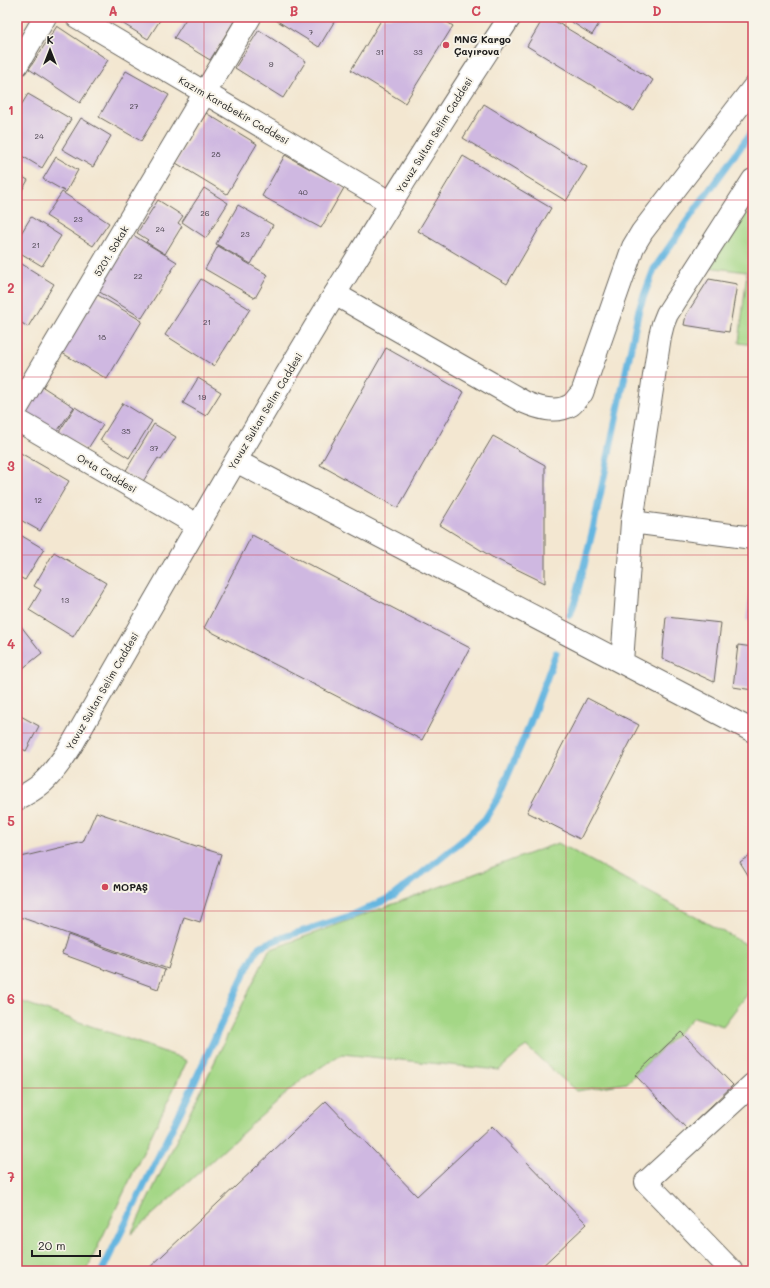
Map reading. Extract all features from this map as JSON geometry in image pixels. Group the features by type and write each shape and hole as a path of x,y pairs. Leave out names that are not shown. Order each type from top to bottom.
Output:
{"street":[{"path":"17,65 45,17"},
{"name":"Kazım Karabekir Caddesi","path":"77,17 391,203"},
{"name":"5201. Sokak","path":"17,408 250,17"},
{"name":"Yavuz Sultan Selim Caddesi","path":"17,799 42,784 70,748 197,525 335,294 391,203 510,17"},
{"path":"335,294 524,402 546,409 560,409 572,404 582,393 633,247 642,232 753,88"},
{"path":"622,662 632,522 663,324 667,314 751,186"},
{"name":"Orta Caddesi","path":"17,420 197,525"},
{"path":"236,461 753,731"},
{"path":"632,522 753,538"},
{"path":"730,1271 731,1270 646,1182 753,1084"}],"green space":[{"path":"746,206 753,207 753,345 739,343 747,272 707,267"},
{"path":"558,843 753,948 753,987 723,1026 694,1017 627,1083 576,1091 526,1046 499,1070 342,1054 302,1079 131,1234 269,950"},
{"path":"17,1000 187,1061 86,1271 17,1271"}],"building":[{"path":"112,17 162,17 148,39"},
{"path":"187,17 236,18 210,60 174,38"},
{"path":"271,17 337,17 319,47"},
{"path":"383,17 440,17 453,26 405,103 351,70"},
{"path":"544,17 548,17 653,80 634,111 527,46"},
{"path":"564,17 603,17 592,35"},
{"path":"57,26 108,60 80,103 29,69"},
{"path":"259,30 306,61 283,98 235,68"},
{"path":"126,71 169,95 141,141 99,117"},
{"path":"28,94 71,119 42,168 17,153 17,112"},
{"path":"484,104 587,167 566,201 463,138"},
{"path":"206,113 257,144 227,194 176,163"},
{"path":"81,118 111,136 93,167 62,149"},
{"path":"285,155 344,188 321,228 262,196"},
{"path":"463,156 551,208 507,284 418,231"},
{"path":"56,157 78,170 66,192 43,179"},
{"path":"17,174 28,180 17,199"},
{"path":"204,188 228,203 206,238 182,222"},
{"path":"62,192 109,223 93,246 46,216"},
{"path":"158,200 183,216 178,223 182,226 165,254 146,242 148,240 137,233"},
{"path":"238,205 273,225 251,264 216,244"},
{"path":"31,217 61,236 42,266 17,251 17,240"},
{"path":"133,235 177,262 142,318 98,291"},
{"path":"218,246 268,275 255,298 205,269"},
{"path":"17,261 54,284 28,327 17,320"},
{"path":"201,279 250,309 214,366 165,335"},
{"path":"709,279 737,284 729,332 684,325 686,315"},
{"path":"96,294 142,321 107,379 62,353"},
{"path":"386,348 464,392 398,508 320,465"},
{"path":"198,378 221,392 206,416 183,403"},
{"path":"43,387 74,407 56,433 26,413"},
{"path":"123,403 152,421 129,458 100,440"},
{"path":"75,407 103,425 87,450 59,432"},
{"path":"154,424 176,437 161,460 158,458 142,483 125,472"},
{"path":"493,436 545,465 545,583 492,557 440,525"},
{"path":"17,451 69,481 40,531 17,518"},
{"path":"17,533 44,549 25,580 17,576"},
{"path":"252,535 470,648 422,740 204,628"},
{"path":"54,552 106,583 73,637 29,610 41,590 34,586"},
{"path":"753,574 753,622 746,620"},
{"path":"666,617 721,623 714,682 662,658"},
{"path":"17,621 42,653 17,673"},
{"path":"738,645 753,647 753,690 733,687"},
{"path":"587,698 639,725 580,839 527,812"},
{"path":"17,714 39,726 26,751 17,746"},
{"name":"MOPAŞ","path":"96,812 221,854 200,922 184,917 168,969 17,916 17,858 83,842"},
{"path":"753,853 753,883 740,862"},
{"path":"68,935 165,970 158,989 62,954"},
{"path":"681,1032 733,1085 687,1129 635,1075"},
{"path":"326,1101 417,1196 492,1126 587,1224 537,1271 146,1271"}],"waterway":[{"path":"570,615 576,598 593,529 639,309 654,269 753,130"},
{"path":"102,1271 189,1094 248,966 259,947 281,938 353,915 394,896 462,841 485,819 499,796 529,726 556,653"}],"place":[{"name":"MNG Kargo Çayırova","path":"446,45"},
{"name":"MOPAŞ","path":"105,887"}]}
